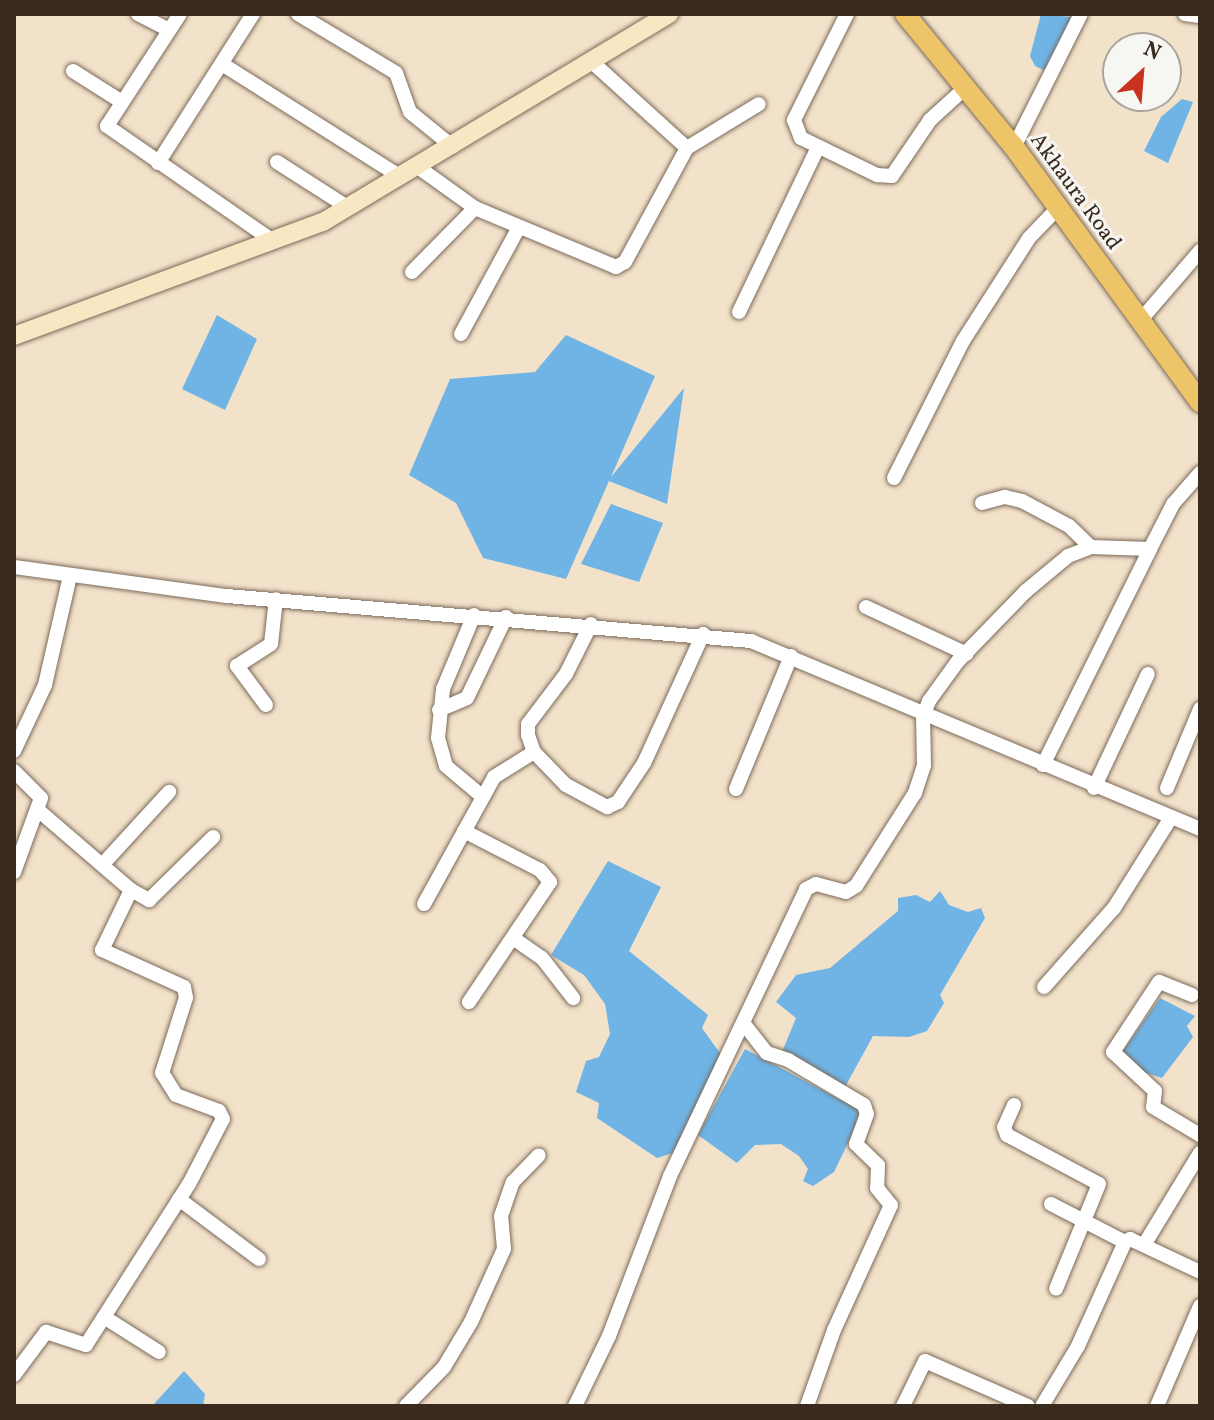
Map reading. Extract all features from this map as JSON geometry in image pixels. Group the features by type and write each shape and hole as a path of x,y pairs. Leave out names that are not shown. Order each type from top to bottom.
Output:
{"main road":[{"name":"Akhaura Road","path":"905,14 1014,147 1200,402"}],"street":[{"path":"138,14 169,30"},
{"path":"180,14 108,128 273,241"},
{"path":"158,163 253,14"},
{"path":"298,14 396,73 410,112 453,147"},
{"path":"14,336 273,241 349,208 669,14"},
{"path":"847,14 794,120 796,134 877,175 892,176 930,120 965,88"},
{"path":"1014,147 1081,14"},
{"path":"1185,14 1200,16"},
{"path":"592,62 687,148"},
{"path":"222,64 401,177"},
{"path":"73,71 122,102"},
{"path":"418,167 475,208 621,266 687,148 759,104"},
{"path":"739,312 818,147"},
{"path":"277,162 349,208"},
{"path":"412,272 475,208"},
{"path":"894,478 963,341 1029,238 1057,209"},
{"path":"461,334 519,227"},
{"path":"1139,322 1200,251"},
{"path":"1043,765 1173,504 1200,473"},
{"path":"982,503 1005,497 1022,501 1069,526 1091,547"},
{"path":"575,1406 609,1336 664,1190 806,889 816,884 846,892 856,886 915,793 925,758 924,711 967,654 1047,571 1091,547 1150,549"},
{"path":"14,567 276,599 591,624 751,641 924,711 1094,788 1200,829"},
{"path":"14,751 45,685 70,576"},
{"path":"266,705 237,666 271,644 276,599"},
{"path":"866,607 967,654"},
{"path":"474,615 439,710 442,760 483,797"},
{"path":"439,710 467,698 506,617"},
{"path":"591,624 566,674 528,724 534,752 581,796 602,806 614,805 644,763 703,634"},
{"path":"736,789 791,656"},
{"path":"1094,788 1148,674"},
{"path":"1167,788 1200,709"},
{"path":"424,904 483,797 501,771 534,752"},
{"path":"14,771 40,792 38,810 14,872"},
{"path":"103,864 169,792"},
{"path":"38,810 131,890 149,900 213,837"},
{"path":"1044,987 1114,908 1170,819"},
{"path":"464,831 549,878 469,1002"},
{"path":"14,1375 46,1332 84,1346 179,1199 223,1117 176,1095 162,1073 186,998 184,987 102,950 131,890"},
{"path":"513,938 542,958 573,998"},
{"path":"1192,995 1168,981 1159,982 1113,1052 1155,1091 1153,1107 1200,1135"},
{"path":"744,1024 767,1053 788,1060 864,1105 867,1114 856,1144 878,1165 877,1188 891,1205 834,1330 807,1406"},
{"path":"1014,1105 1004,1127 1007,1135 1099,1184 1056,1289"},
{"path":"1144,1245 1200,1153"},
{"path":"406,1406 444,1367 471,1322 504,1249 502,1212 513,1182 539,1155"},
{"path":"179,1199 259,1259"},
{"path":"1051,1204 1125,1242 1144,1245 1200,1272"},
{"path":"1042,1406 1078,1346 1125,1242"},
{"path":"1157,1406 1200,1306"},
{"path":"104,1317 159,1352"},
{"path":"903,1406 925,1361 1028,1406"}],"water":[{"path":"1041,14 1071,17 1048,72 1035,66 1030,56"},
{"path":"1182,99 1193,102 1168,163 1144,151 1161,117 1167,112 1182,112"},
{"path":"217,315 257,339 225,410 182,389"},
{"path":"566,335 655,376 611,477 684,388 667,504 609,481 566,579 483,558 456,503 409,475 450,379 535,372"},
{"path":"611,504 663,523 639,582 581,564"},
{"path":"608,861 661,887 629,951 708,1015 702,1028 722,1056 673,1153 657,1158 597,1118 599,1103 576,1092 586,1061 599,1057 610,1034 605,1004 584,975 551,955"},
{"path":"940,891 949,905 968,912 981,908 985,918 940,995 944,1003 927,1031 909,1037 873,1036 845,1087 782,1052 796,1018 776,1002 796,975 830,968 898,911 898,898 916,895 930,902"},
{"path":"1160,998 1195,1016 1187,1026 1193,1037 1162,1078 1128,1067 1123,1051"},
{"path":"745,1049 863,1112 834,1172 813,1186 803,1181 808,1169 799,1156 781,1144 755,1145 737,1163 698,1135"},
{"path":"184,1371 205,1394 203,1406 152,1406"}]}
